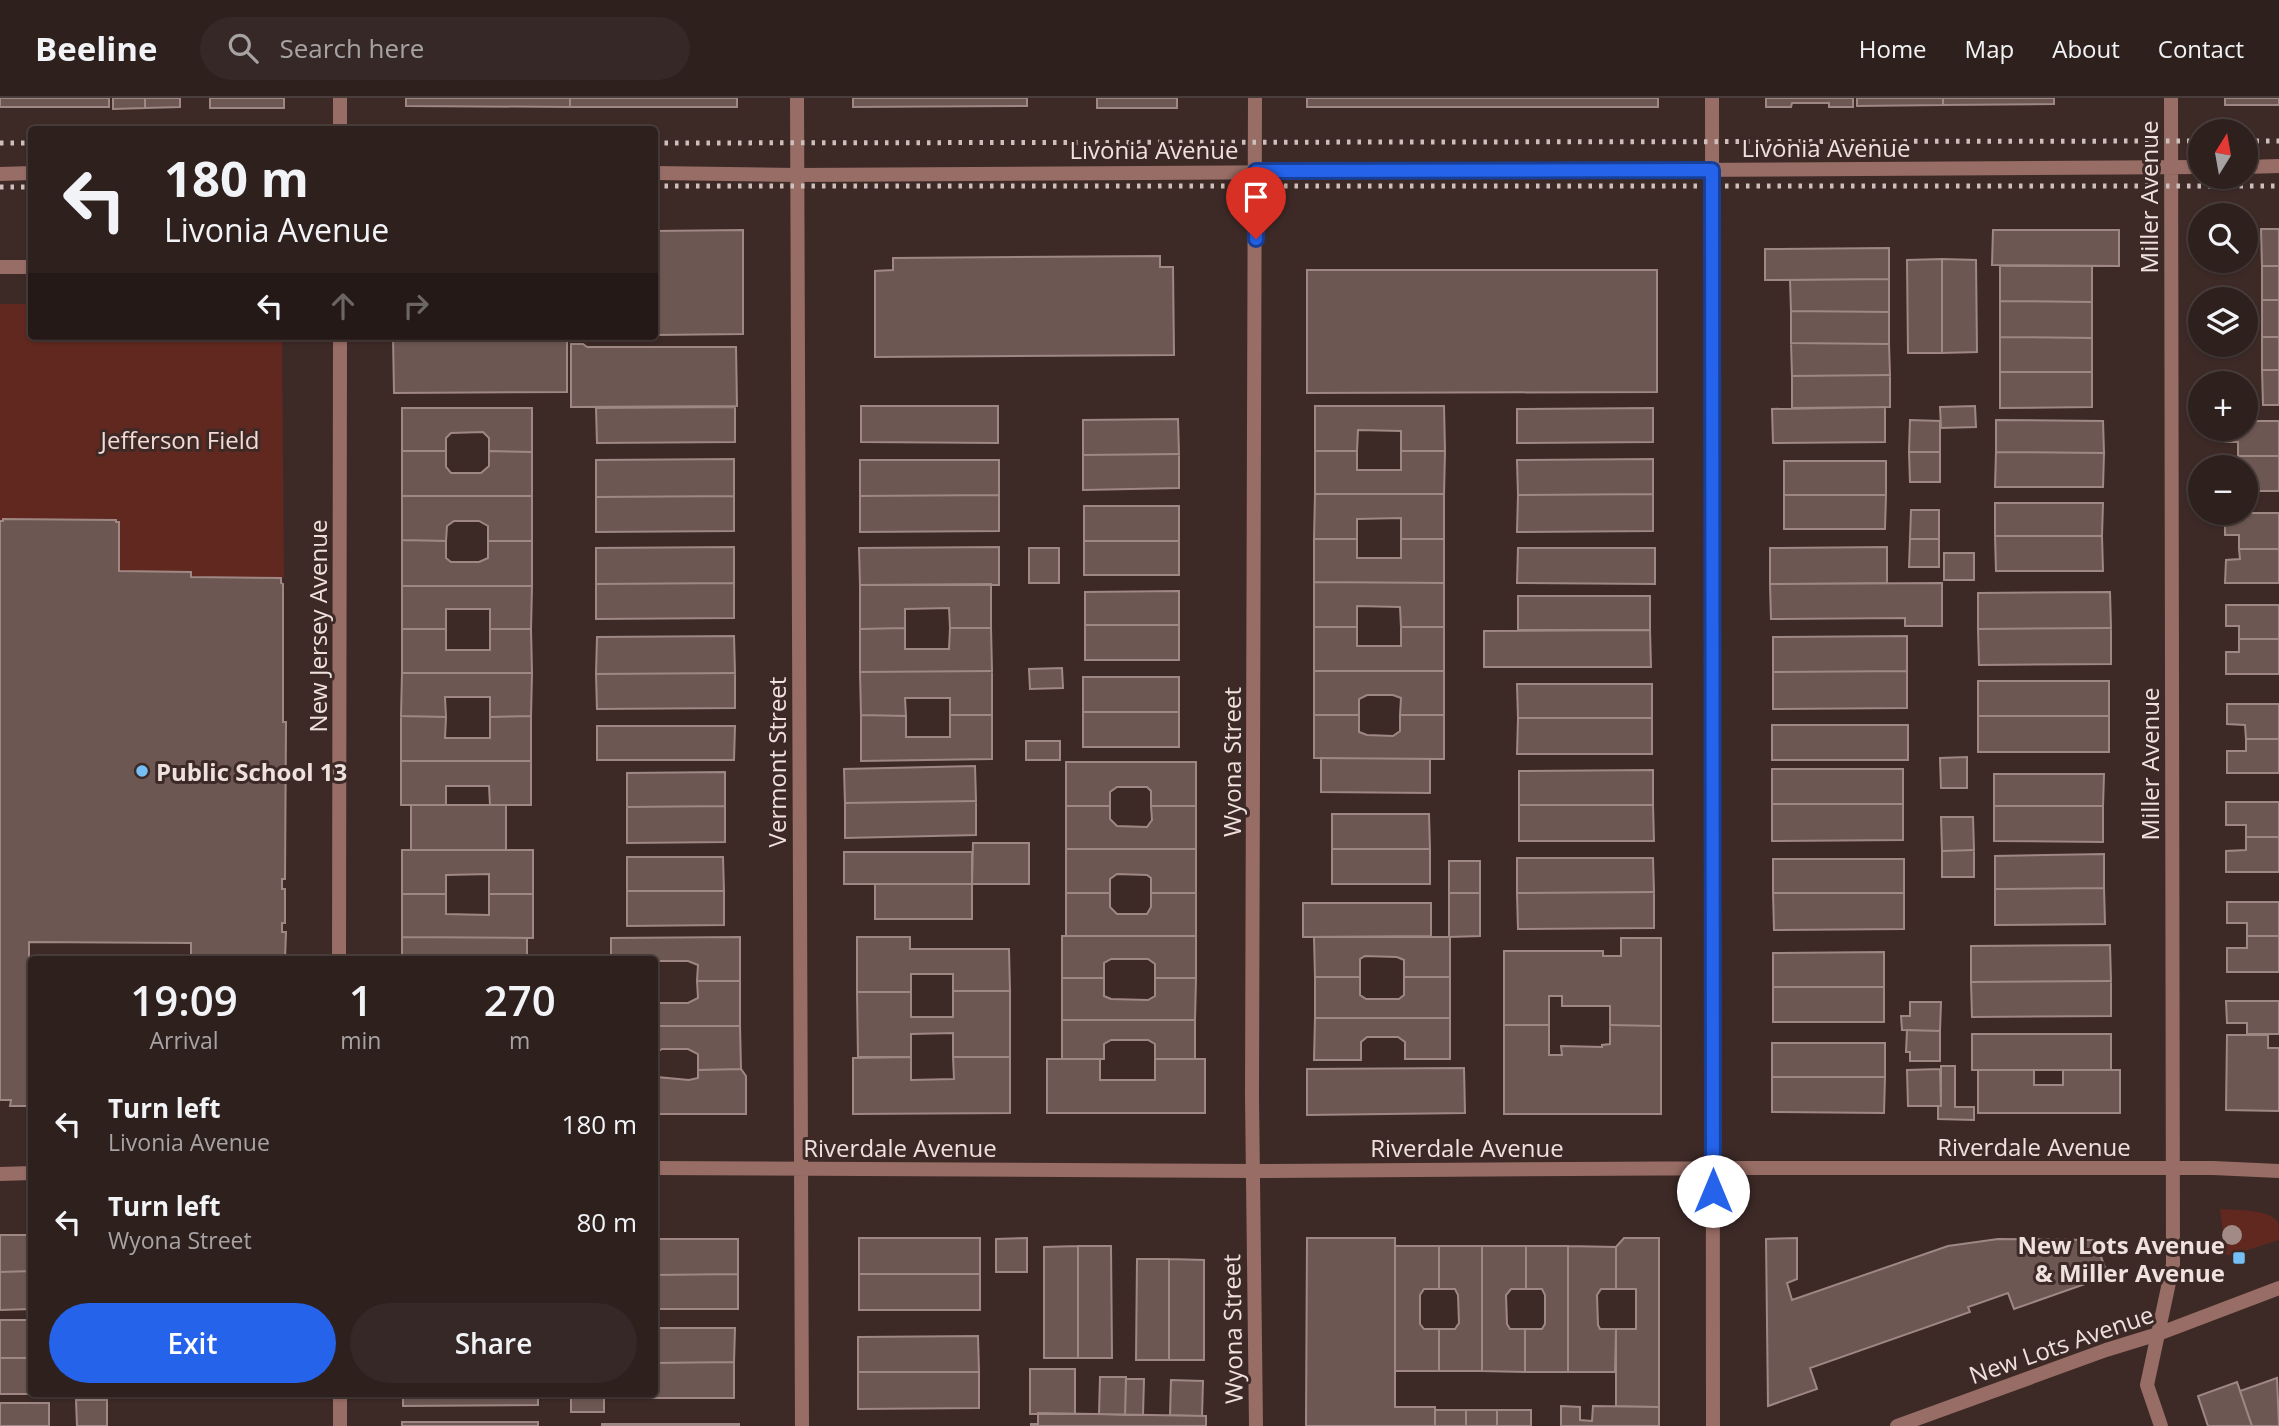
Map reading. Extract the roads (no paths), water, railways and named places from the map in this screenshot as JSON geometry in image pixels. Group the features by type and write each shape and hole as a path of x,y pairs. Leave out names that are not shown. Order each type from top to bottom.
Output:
{"street":[{"path":"340,98 340,126"},
{"name":"Vermont Street","path":"797,98 802,1426"},
{"name":"Wyona Street","path":"1255,98 1253,1171 1256,1426"},
{"path":"1712,98 1713,1426"},
{"name":"Miller Avenue","path":"2161,1426 2147,1385 2173,1264 2171,98"},
{"path":"2258,167 2279,166"},
{"name":"Livonia Avenue","path":"658,173 2188,167"},
{"path":"0,174 28,173"},
{"path":"0,267 28,267"},
{"name":"New Jersey Avenue","path":"339,956 340,340"},
{"name":"Riverdale Avenue","path":"658,1168 2279,1171"},
{"path":"0,1174 28,1174"},
{"name":"New Lots Avenue","path":"1897,1426 2106,1350 2158,1334 2279,1288"},
{"path":"340,1397 340,1426"}],"railway":[{"path":"658,143 2188,141"},
{"path":"2258,141 2279,141"},
{"path":"0,143 28,143"},
{"path":"658,186 2279,186"},
{"path":"0,187 28,187"}],"place":[{"name":"Public School 13","path":"142,771"},
{"name":"New Lots Avenue & Miller Avenue","path":"2239,1258"}],"park label":[{"name":"Jefferson Field","path":"180,439"}]}
